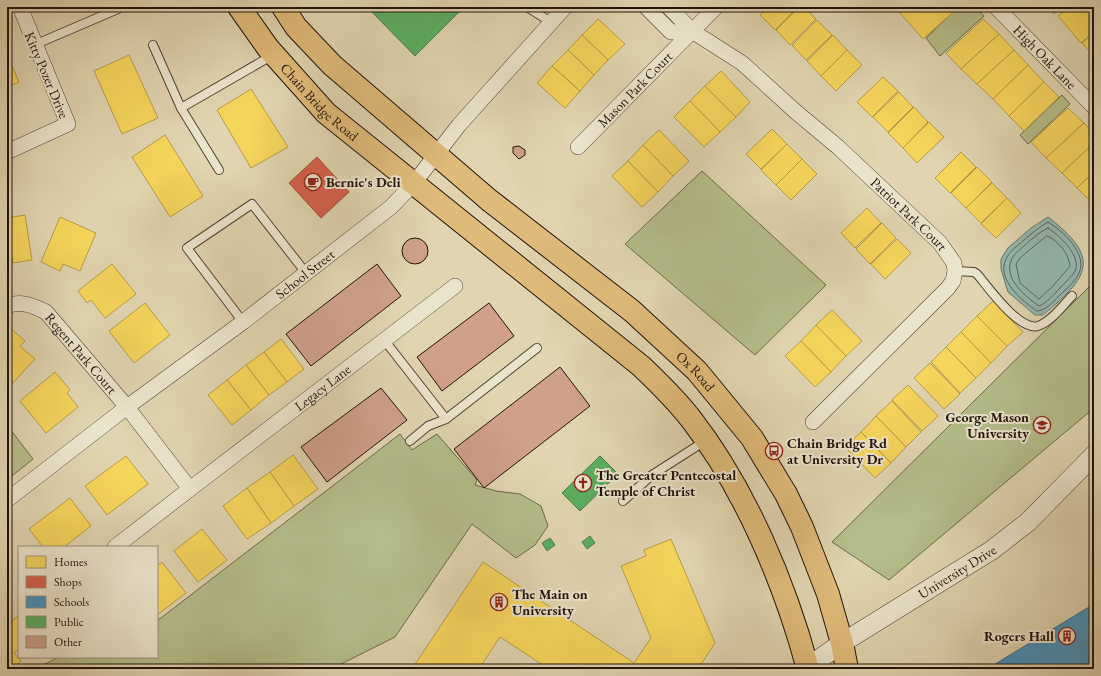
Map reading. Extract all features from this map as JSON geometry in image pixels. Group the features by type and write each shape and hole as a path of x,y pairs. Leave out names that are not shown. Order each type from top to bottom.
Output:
{"main road":[{"name":"Chain Bridge Road","path":"239,7 273,54 326,113 414,183"},
{"path":"283,7 296,27 332,65 436,155"},
{"name":"Ox Road","path":"436,155 489,200 632,311 697,371 752,438 786,494 802,527 828,594 842,643 847,669"},
{"path":"414,183 641,366 665,389 687,414 721,463 761,535 794,625 807,668"}],"street":[{"name":"Kitty Pozer Drive","path":"7,152 68,124 34,45 20,7"},
{"name":"School Street","path":"7,500 127,407 243,322 384,212 414,183 459,126 565,7"},
{"path":"646,7 671,32 692,31"},
{"name":"Patriot Park Court","path":"669,7 692,31 742,63 796,112 838,147 940,243 954,262 955,271"},
{"name":"Mason Park Court","path":"578,147 716,7"},
{"name":"High Oak Lane","path":"996,7 1094,107"},
{"path":"813,422 948,288 953,281 955,271"},
{"name":"Legacy Lane","path":"116,546 455,286"},
{"name":"Regent Park Court","path":"7,306 11,304 30,304 46,312 127,407"},
{"path":"127,407 190,489"},
{"name":"University Drive","path":"807,668 842,643 992,550 1028,522 1094,455"},
{"path":"1072,478 1094,468"}],"lane":[{"path":"527,7 551,22"},
{"path":"34,45 118,9"},
{"path":"154,45 181,108 219,170"},
{"path":"181,108 273,54"},
{"path":"243,322 187,248 252,204 306,273"},
{"path":"955,271 974,272 977,274 1018,320 1028,326 1038,326 1050,318 1072,296"},
{"path":"385,341 446,419"},
{"path":"410,441 428,426 446,419 536,348"},
{"path":"623,501 652,475 705,440"}],"green space":[{"path":"958,7 975,7 984,16 940,56 926,38"},
{"path":"1062,95 1070,104 1028,144 1020,135"},
{"path":"702,171 826,285 755,355 625,244"},
{"path":"1094,282 1094,408 889,580 832,542"},
{"path":"7,425 33,459 7,480"},
{"path":"400,434 412,450 437,434 477,480 475,485 496,491 520,494 541,506 548,526 535,545 516,558 472,524 395,637 331,669 35,669 57,658 158,658 158,620"}],"water":[{"path":"1048,217 1065,231 1076,244 1082,256 1083,267 1079,278 1059,301 1043,315 1035,315 1008,292 1001,269 1001,259 1008,248 1031,228"}],"building: Homes":[{"path":"769,7 798,7 775,30 760,15"},
{"path":"799,7 804,7 816,19 790,45 776,30"},
{"path":"906,7 959,7 923,39 900,13"},
{"path":"1048,7 1062,7 1054,14"},
{"path":"1069,7 1094,7 1094,31 1081,43 1058,16"},
{"path":"598,19 625,44 608,60 582,35"},
{"path":"983,19 999,34 961,69 946,53"},
{"path":"817,20 832,35 806,60 792,45"},
{"path":"1094,33 1094,56 1082,43"},
{"path":"999,34 1014,50 977,84 961,69"},
{"path":"582,35 608,60 594,75 568,50"},
{"path":"833,35 847,50 821,76 807,61"},
{"path":"568,50 594,75 580,91 552,66"},
{"path":"847,50 862,65 836,91 821,76"},
{"path":"1014,50 1028,65 993,99 977,84"},
{"path":"129,55 158,118 122,134 94,71"},
{"path":"10,61 19,82 7,87 7,62"},
{"path":"1028,65 1044,82 1009,116 993,99"},
{"path":"552,66 580,91 565,108 537,83"},
{"path":"721,71 750,102 736,117 705,86"},
{"path":"883,77 898,91 872,117 857,102"},
{"path":"1044,82 1059,97 1024,131 1009,116"},
{"path":"705,86 736,117 720,132 690,101"},
{"path":"251,89 288,147 251,168 217,110"},
{"path":"899,92 913,107 888,132 873,117"},
{"path":"690,101 720,132 704,147 674,117"},
{"path":"914,107 928,122 903,148 888,133"},
{"path":"1068,108 1084,123 1046,158 1031,142"},
{"path":"929,122 944,137 917,163 903,148"},
{"path":"1084,123 1094,134 1094,143 1062,173 1046,158"},
{"path":"772,129 787,144 761,169 746,154"},
{"path":"659,130 689,161 673,176 643,145"},
{"path":"165,135 203,196 170,217 132,157"},
{"path":"1094,143 1094,172 1077,188 1062,173"},
{"path":"787,144 802,159 776,185 761,170"},
{"path":"643,145 673,176 658,192 628,161"},
{"path":"961,152 976,167 950,193 935,178"},
{"path":"802,159 817,174 791,200 776,185"},
{"path":"628,161 658,192 642,207 612,176"},
{"path":"977,167 992,182 966,208 951,193"},
{"path":"1094,172 1094,205 1077,188"},
{"path":"992,183 1007,198 981,223 966,208"},
{"path":"1007,198 1021,213 996,238 981,224"},
{"path":"867,208 881,223 855,248 841,233"},
{"path":"25,215 32,260 13,263 12,258 7,259 7,218"},
{"path":"60,217 96,233 80,271 63,264 60,271 41,262"},
{"path":"882,223 896,238 870,264 856,249"},
{"path":"897,239 911,253 885,279 871,264"},
{"path":"112,264 136,294 105,318 91,300 87,303 78,291"},
{"path":"993,301 1023,332 1007,346 977,316"},
{"path":"145,303 170,335 134,363 109,331"},
{"path":"832,310 862,341 846,356 816,325"},
{"path":"977,316 1007,346 991,363 961,332"},
{"path":"816,325 846,356 831,372 801,341"},
{"path":"8,326 25,341 20,346 35,359 11,385 7,381"},
{"path":"961,332 991,363 976,378 946,347"},
{"path":"281,339 304,369 287,382 264,352"},
{"path":"801,341 831,372 815,387 785,356"},
{"path":"946,347 976,378 960,393 931,362"},
{"path":"264,352 287,382 269,395 246,365"},
{"path":"930,363 960,394 944,409 914,378"},
{"path":"246,365 269,395 251,410 227,380"},
{"path":"55,372 70,390 67,393 78,407 46,433 20,401"},
{"path":"227,380 251,410 232,425 208,395"},
{"path":"908,385 938,416 922,431 892,400"},
{"path":"892,401 921,432 906,447 876,416"},
{"path":"876,416 906,447 891,463 861,432"},
{"path":"861,432 891,463 875,478 845,447"},
{"path":"293,455 318,489 294,506 270,472"},
{"path":"126,456 148,484 107,515 85,486"},
{"path":"270,472 294,506 271,523 247,488"},
{"path":"247,488 271,523 247,539 223,506"},
{"path":"70,498 91,526 65,546 42,546 29,529"},
{"path":"202,529 227,560 198,582 174,551"},
{"name":"The Main on University","path":"671,539 715,643 698,669 549,669 500,637 479,669 412,669 483,562 634,663 651,638 621,566 646,556 644,550"},
{"path":"162,562 186,593 158,614 158,565"},
{"path":"18,616 18,650 14,653 21,661 12,669 7,669 7,619 10,623"}],"building: Shops":[{"path":"317,157 349,192 321,218 289,183"}],"building: Schools":[{"name":"Rogers Hall","path":"1094,604 1094,669 987,669"}],"building: Public":[{"path":"367,7 464,7 415,56"},
{"path":"600,456 618,474 580,511 562,493"},
{"path":"590,536 595,543 587,549 582,542"},
{"path":"550,538 555,545 547,551 542,543"}],"building: Other":[{"path":"519,146 525,150 525,155 519,159 513,153 513,147"},
{"path":"415,238 424,242 428,251 424,260 415,264 406,260 402,251 406,242"},
{"path":"377,264 401,296 311,366 286,334"},
{"path":"489,303 514,336 442,391 417,357"},
{"path":"560,367 590,406 484,488 454,449"},
{"path":"381,388 407,420 327,482 301,447"}],"place":[{"name":"Bernie's Deli","path":"313,182"},
{"name":"George Mason University","path":"1042,425"},
{"name":"Chain Bridge Rd at University Dr","path":"774,451"},
{"name":"The Greater Pentecostal Temple of Christ","path":"583,483"},
{"name":"The Main on University","path":"499,602"},
{"name":"Rogers Hall","path":"1067,636"}]}
